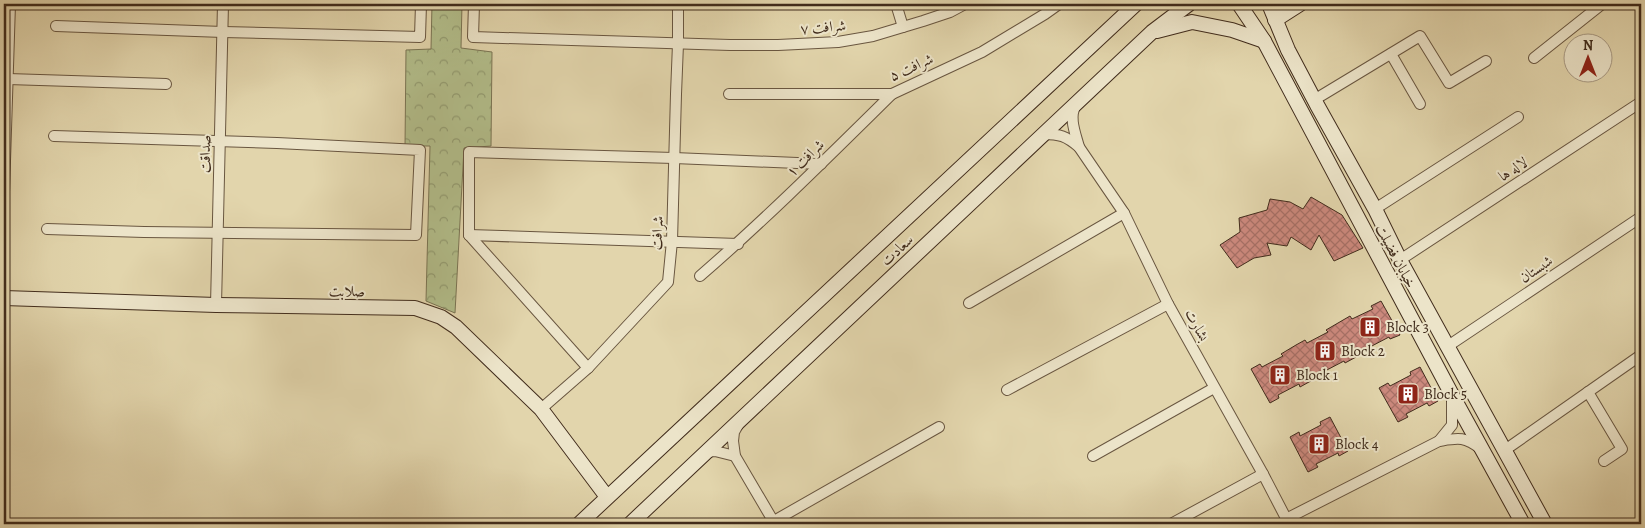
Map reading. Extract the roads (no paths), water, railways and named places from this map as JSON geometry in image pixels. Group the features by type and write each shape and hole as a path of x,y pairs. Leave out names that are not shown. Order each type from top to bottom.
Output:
{"street":[{"path":"4,192 10,4"},
{"name":"صداقت","path":"216,305 223,4"},
{"path":"56,26 420,37 421,4"},
{"name":"شرافت ۷","path":"474,4 473,38 778,45 838,42 873,36 950,12 965,4"},
{"name":"شرافت","path":"541,410 588,368 668,282 672,241 678,4"},
{"path":"896,4 903,27"},
{"name":"شرافت ۵","path":"729,94 892,94 982,52 1059,4"},
{"name":"سعادت","path":"579,524 1136,4"},
{"name":"سعادت","path":"630,524 1152,32 1188,4"},
{"name":"خیابان فضیلت","path":"1239,4 1264,41 1481,449 1523,524"},
{"name":"خیابان فضیلت","path":"1269,4 1288,50 1314,100 1375,209 1400,260 1544,524"},
{"path":"1275,20 1300,4"},
{"path":"1534,58 1602,4"},
{"path":"1152,32 1192,22 1232,30 1264,41"},
{"path":"1314,100 1420,36 1448,83 1486,61"},
{"path":"1391,54 1420,104"},
{"path":"8,79 166,84"},
{"name":"شرافت ۱","path":"700,276 738,244 892,94"},
{"path":"1080,148 1073,124 1073,107 1082,98"},
{"name":"لاله ها","path":"1400,260 1641,102"},
{"path":"1375,209 1518,117"},
{"path":"1043,134 1057,134 1069,138 1080,148"},
{"path":"47,229 416,235 420,150 277,143 54,136"},
{"name":"بشارت","path":"1080,148 1124,213 1168,304 1263,474 1287,522"},
{"path":"1327,159 1342,151"},
{"path":"588,368 468,235 469,152 821,164"},
{"path":"969,303 1124,213"},
{"name":"شبستان","path":"1448,346 1641,217"},
{"path":"468,235 738,244"},
{"name":"صلابت","path":"4,298 216,305 415,308 441,316 456,327 541,410 607,497"},
{"path":"1007,390 1168,304"},
{"path":"1505,450 1641,355"},
{"path":"1093,456 1214,388"},
{"path":"1588,392 1622,449 1604,460"},
{"path":"1438,441 1452,425 1452,393"},
{"path":"741,419 734,432 735,456 775,522 939,426"},
{"path":"1287,522 1438,441 1459,438 1472,442 1481,449"},
{"path":"706,452 715,451 735,456"},
{"path":"1171,524 1263,474"}],"place":[{"name":"Block 3","path":"1370,327"},
{"name":"Block 2","path":"1325,351"},
{"name":"Block 1","path":"1280,375"},
{"name":"Block 5","path":"1408,394"},
{"name":"Block 4","path":"1319,444"}]}
